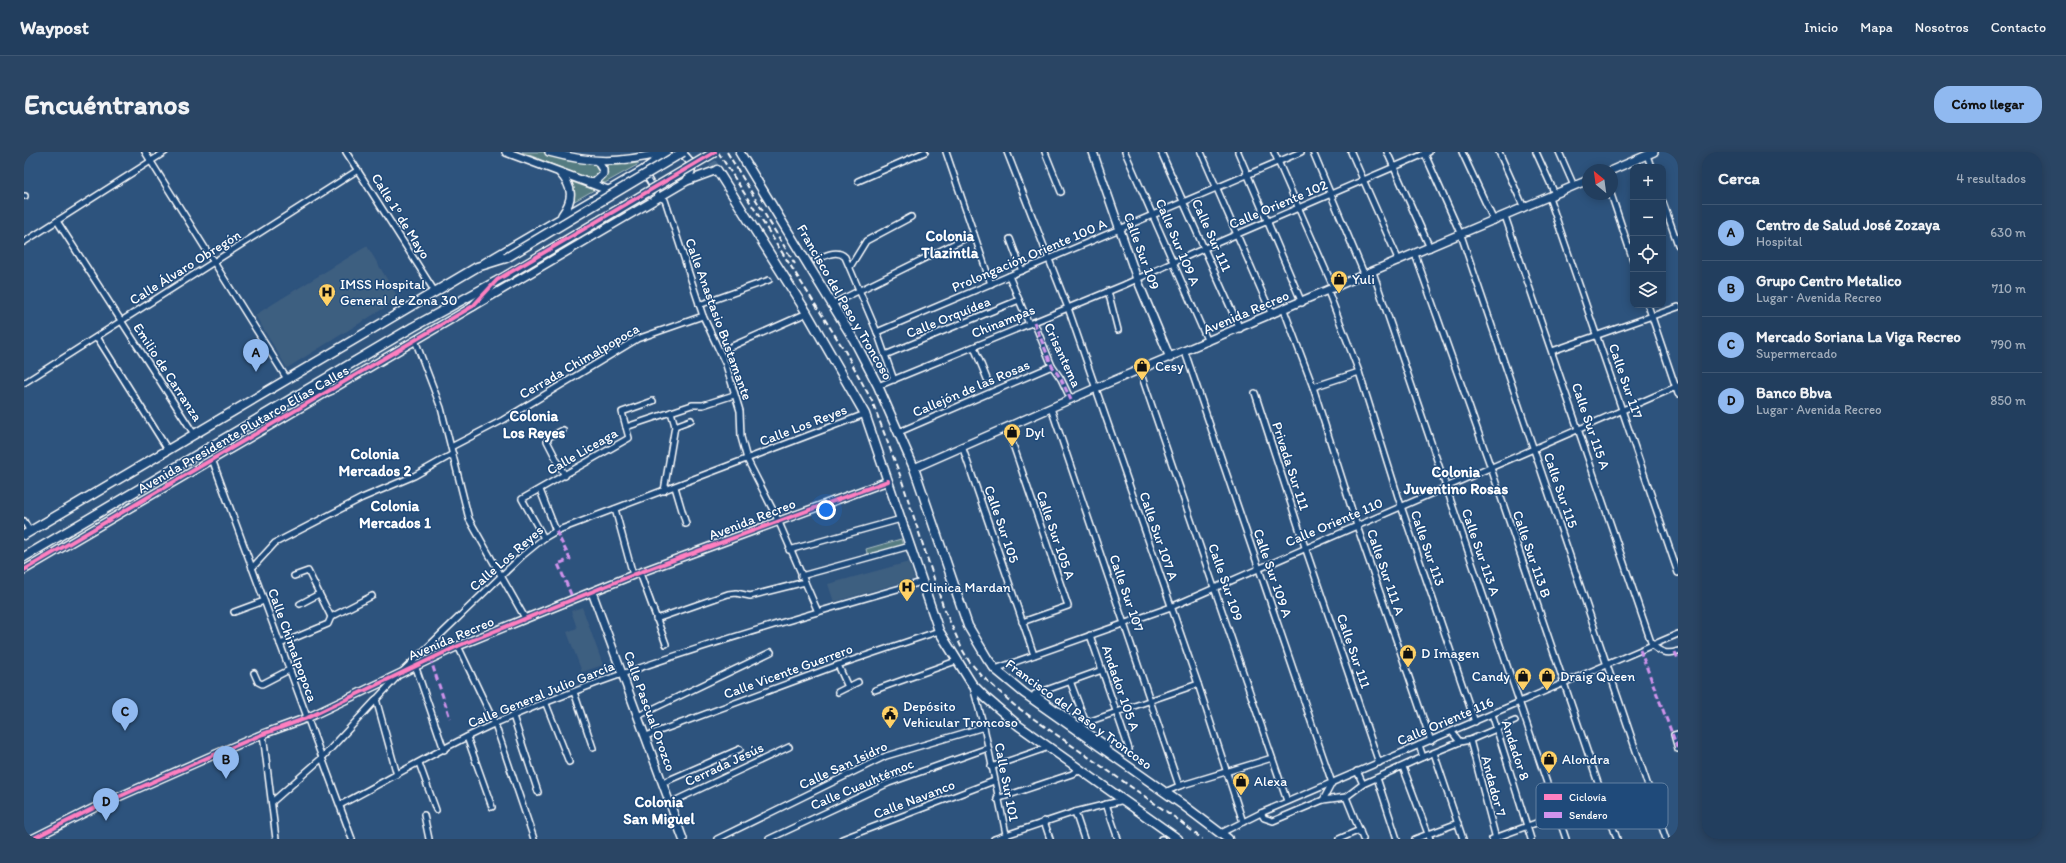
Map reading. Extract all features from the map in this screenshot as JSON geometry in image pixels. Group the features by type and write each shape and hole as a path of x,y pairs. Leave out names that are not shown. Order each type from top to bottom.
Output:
{"main road":[{"name":"Avenida Presidente Plutarco Elías Calles","path":"27,534 287,378 477,267 506,258 684,152"},
{"name":"Avenida Presidente Plutarco Elías Calles","path":"24,557 413,327 506,276 715,152"},
{"name":"Francisco del Paso y Troncoso","path":"741,152 781,216 854,340 878,386 914,468 968,626 977,644 995,669 1054,711 1105,751 1165,792 1225,836"},
{"path":"717,170 807,313 864,414 939,631 972,684 1019,726 1178,839"},
{"path":"472,306 497,280"},
{"path":"289,400 331,390"}],"street":[{"path":"145,152 287,378"},
{"path":"24,242 165,152"},
{"name":"Calle 1º de Mayo","path":"346,152 436,292"},
{"path":"506,152 608,190"},
{"path":"549,152 577,160 598,162 623,161 666,152"},
{"name":"Avenida Presidente Plutarco Elías Calles","path":"477,267 560,217 643,170 666,152"},
{"path":"676,152 684,155 690,164 691,171 687,181"},
{"path":"858,181 925,152"},
{"path":"946,152 991,284"},
{"name":"Calle Sur 107 A","path":"1007,152 1068,308 1198,684 1242,822"},
{"path":"1045,152 1061,192"},
{"name":"Calle Sur 109","path":"1093,152 1121,229 1137,279 1170,358"},
{"name":"Calle Sur 109 A","path":"1125,152 1208,342"},
{"name":"Calle Sur 111","path":"1161,152 1240,329"},
{"path":"1200,152 1272,315"},
{"path":"1238,152 1302,302"},
{"name":"Calle Sur 113","path":"1274,152 1299,208 1331,290 1359,372 1401,506 1474,722"},
{"name":"Prolongación Oriente 100 A","path":"877,332 1154,216 1302,152"},
{"path":"1313,152 1365,276"},
{"path":"1351,152 1398,261"},
{"path":"1388,152 1430,248"},
{"path":"1462,152 1494,221"},
{"path":"1499,152 1524,208"},
{"name":"Calle Sur 117","path":"1536,152 1678,573"},
{"path":"1559,152 1574,186"},
{"name":"Calle Oriente 102","path":"1137,279 1237,234 1426,153"},
{"name":"Calle Sur 115","path":"1426,153 1461,235 1647,783"},
{"path":"1618,167 1651,153 1651,164"},
{"path":"585,182 594,182 603,174 603,170 598,162"},
{"name":"Calle Álvaro Obregón","path":"24,383 358,170"},
{"name":"Calle Anastasio Bustamante","path":"643,170 659,197 665,200 703,316 722,353 740,411 741,437 747,460 778,520 789,550 818,612"},
{"name":"Avenida Presidente Plutarco Elías Calles","path":"24,570 659,197 687,181 717,170"},
{"path":"560,173 568,184 571,196 569,204 560,217"},
{"name":"Avenida Recreo","path":"914,468 1096,388 1240,329 1582,183"},
{"path":"1613,200 1630,251"},
{"path":"1666,211 1678,245"},
{"name":"Calle Sur 115 A","path":"1506,216 1652,645"},
{"path":"850,267 866,241 911,217"},
{"name":"Emilio de Carranza","path":"56,221 194,434"},
{"path":"832,304 974,234"},
{"path":"1010,239 1022,271"},
{"path":"815,260 830,254 841,254 850,267 877,332 894,380"},
{"name":"Calle Sur 113 B","path":"1415,254 1491,468 1598,783"},
{"name":"Calle Sur 113 A","path":"1373,272 1547,783"},
{"name":"Crisantema","path":"1010,276 1019,300 1071,400"},
{"name":"Chinampas","path":"878,386 1137,279"},
{"path":"699,305 769,280"},
{"path":"1108,291 1118,330"},
{"name":"Calle Orquídea","path":"885,355 1019,300"},
{"path":"1552,351 1678,307"},
{"path":"1649,308 1677,387 1678,394"},
{"name":"Calle Sur 111 A","path":"1284,310 1313,387 1357,526 1431,741"},
{"path":"728,348 807,313"},
{"name":"Cerrada Chimalpopoca","path":"451,447 503,420 637,338 703,316"},
{"path":"97,337 168,450"},
{"path":"415,340 436,392 469,518 525,618"},
{"path":"974,346 987,379"},
{"name":"Calle Sur 109 A","path":"1185,352 1332,783"},
{"name":"Callejón de las Rosas","path":"899,432 1052,366"},
{"name":"Calle Sur 109","path":"1140,371 1287,801"},
{"path":"1313,387 1359,372"},
{"name":"Calle Oriente 110","path":"995,669 1171,607 1305,547 1357,526 1446,486 1580,430 1677,387"},
{"name":"Privada Sur 111","path":"1255,393 1305,547"},
{"name":"Calle Liceaga","path":"544,538 522,499 565,476 629,438 626,427 692,405 703,405 734,395"},
{"path":"626,427 622,412 653,401"},
{"name":"Calle Sur 107","path":"1051,408 1179,786"},
{"path":"664,491 675,426 671,412"},
{"name":"Calle Los Reyes","path":"272,802 322,758 403,671 501,575 544,538 556,531 747,460 864,414"},
{"path":"675,426 691,420"},
{"name":"Calle Sur 105 A","path":"1007,427 1068,606 1022,622"},
{"path":"563,430 550,436 548,441 565,476"},
{"name":"Calle Sur 105","path":"962,446 1034,655"},
{"path":"252,568 275,543 362,498 414,476 453,454"},
{"name":"Calle Chimalpopoca","path":"212,459 352,839"},
{"name":"Avenida Recreo","path":"32,839 98,806 263,734 307,718 415,665 458,646 636,574 778,520 888,481"},
{"path":"675,487 686,524"},
{"path":"540,490 556,531"},
{"path":"615,509 636,574 666,644"},
{"path":"789,550 901,519"},
{"path":"24,521 27,534"},
{"path":"801,576 910,546"},
{"name":"Calle Sur 111","path":"1305,547 1379,763"},
{"path":"294,576 308,571 331,617"},
{"path":"656,619 728,594 736,593 750,596 805,582"},
{"name":"Calle General Julio García","path":"340,805 467,737 494,724 574,692 818,612 922,582"},
{"name":"Calle Pascual Orozco","path":"592,592 683,839"},
{"path":"300,604 319,594"},
{"path":"280,644 328,624 331,617 372,596"},
{"path":"234,612 264,601"},
{"name":"Calle Vicente Guerrero","path":"646,736 838,665 939,631"},
{"name":"Calle Oriente 116","path":"1225,836 1242,822 1287,801 1431,741 1564,682 1678,634"},
{"name":"Andador 105 A","path":"1090,635 1129,749"},
{"path":"1652,645 1658,651 1668,653 1677,651 1678,659"},
{"path":"458,646 494,724 534,839"},
{"path":"638,716 771,652"},
{"path":"875,690 956,660"},
{"path":"415,665 444,750"},
{"path":"838,665 848,687"},
{"path":"254,673 258,682 262,684 289,670"},
{"path":"1102,670 1035,694 1054,711 1079,725 1107,745 1105,751"},
{"path":"1070,681 1086,723"},
{"path":"838,692 858,682"},
{"name":"Calle Sur 101","path":"972,684 984,727 1006,837"},
{"path":"1079,725 1198,684"},
{"path":"574,692 593,748"},
{"path":"376,699 397,775"},
{"path":"546,704 569,762"},
{"name":"Andador 8","path":"1492,714 1531,839"},
{"path":"514,716 538,792"},
{"path":"1261,813 1264,818 1273,821 1323,800 1346,797 1363,784 1460,742 1470,740 1515,721"},
{"name":"Calle San Isidro","path":"717,839 886,756 984,727"},
{"path":"1452,732 1460,742"},
{"path":"263,734 276,839"},
{"path":"1676,734 1678,749"},
{"path":"467,737 492,807"},
{"name":"Andador 7","path":"1470,740 1495,839"},
{"path":"1419,745 1424,758"},
{"name":"Cerrada Jesús","path":"670,803 789,747"},
{"path":"991,767 1050,747"},
{"name":"Calle Cuauhtémoc","path":"769,839 888,783 988,748"},
{"path":"662,783 740,749"},
{"path":"1434,753 1463,839"},
{"path":"1165,792 1179,786 1227,773 1272,758"},
{"path":"419,763 436,810"},
{"path":"1403,767 1429,836"},
{"path":"998,799 1072,774 1079,768"},
{"path":"1357,771 1363,784"},
{"path":"1377,778 1397,839"},
{"name":"Calle Navanco","path":"842,839 994,781"},
{"path":"1323,800 1332,783"},
{"path":"1346,797 1363,839"},
{"path":"994,839 1006,837 1075,812 1125,800"},
{"path":"1106,804 1118,839"},
{"path":"1075,812 1084,839"},
{"path":"424,815 429,839"},
{"path":"1044,822 1050,839"},
{"path":"1415,839 1429,836 1458,823"},
{"path":"1495,839 1536,823"},
{"name":"Calle Sur 113 A","path":"1563,829 1566,839"},
{"name":"Calle Sur 113 B","path":"1614,829 1617,839"},
{"name":"Calle Sur 115","path":"1663,829 1666,839"},
{"path":"1339,839 1360,830"}],"shaded area":[{"name":"IMSS Hospital General de Zona 30","path":"367,246 399,299 287,368 255,315"},
{"path":"909,562 914,579 834,602 828,584"},
{"path":"582,607 603,665 582,672 567,632 577,628 571,611"}],"green space":[{"path":"522,152 544,152 594,165 600,169 600,174 595,178 586,178"},
{"path":"606,164 626,165 639,164 605,183 602,182 608,174"},
{"path":"572,182 594,190 571,203 574,194 571,185"},
{"path":"901,539 903,546 868,557 866,549"}],"tunnel":[{"path":"706,152 717,170"}],"railway":[{"path":"718,152 845,351 872,401 900,475 943,606 969,661 982,676 1014,705 1177,819 1202,839"},
{"path":"727,152 795,264"}],"marked path":[{"path":"1034,322 1052,366 1061,379 1071,400"},
{"path":"556,531 570,559 558,564 573,599"},
{"path":"1640,650 1678,749"},
{"path":"1675,652 1678,659"},
{"path":"430,658 450,718"}],"cycle path":[{"path":"24,570 473,306 497,280 715,152"},
{"path":"32,839 98,806 209,757 263,734 307,718 458,646 633,575 888,481"}],"place":[{"name":"Yuli","path":"1339,294"},
{"name":"IMSS Hospital General de Zona 30","path":"327,307"},
{"name":"Centro de Salud José Zozaya","path":"256,372"},
{"name":"Cesy","path":"1142,381"},
{"name":"Dyl","path":"1012,447"},
{"name":"Clinica Mardan","path":"907,602"},
{"name":"D Imagen","path":"1408,668"},
{"name":"Candy","path":"1523,691"},
{"name":"Draig Queen","path":"1547,691"},
{"name":"Depósito Vehicular Troncoso","path":"890,729"},
{"name":"Mercado Soriana La Viga Recreo","path":"125,731"},
{"name":"Alondra","path":"1549,774"},
{"name":"Grupo Centro Metalico","path":"226,779"},
{"name":"Alexa","path":"1241,796"},
{"name":"Banco Bbva","path":"106,821"}],"district":[{"name":"Colonia Tlazintla","path":"950,244"},
{"name":"Colonia Los Reyes","path":"534,424"},
{"name":"Colonia Mercados 2","path":"375,462"},
{"name":"Colonia Juventino Rosas","path":"1456,480"},
{"name":"Colonia Mercados 1","path":"395,514"},
{"name":"Colonia San Miguel","path":"659,810"}]}
